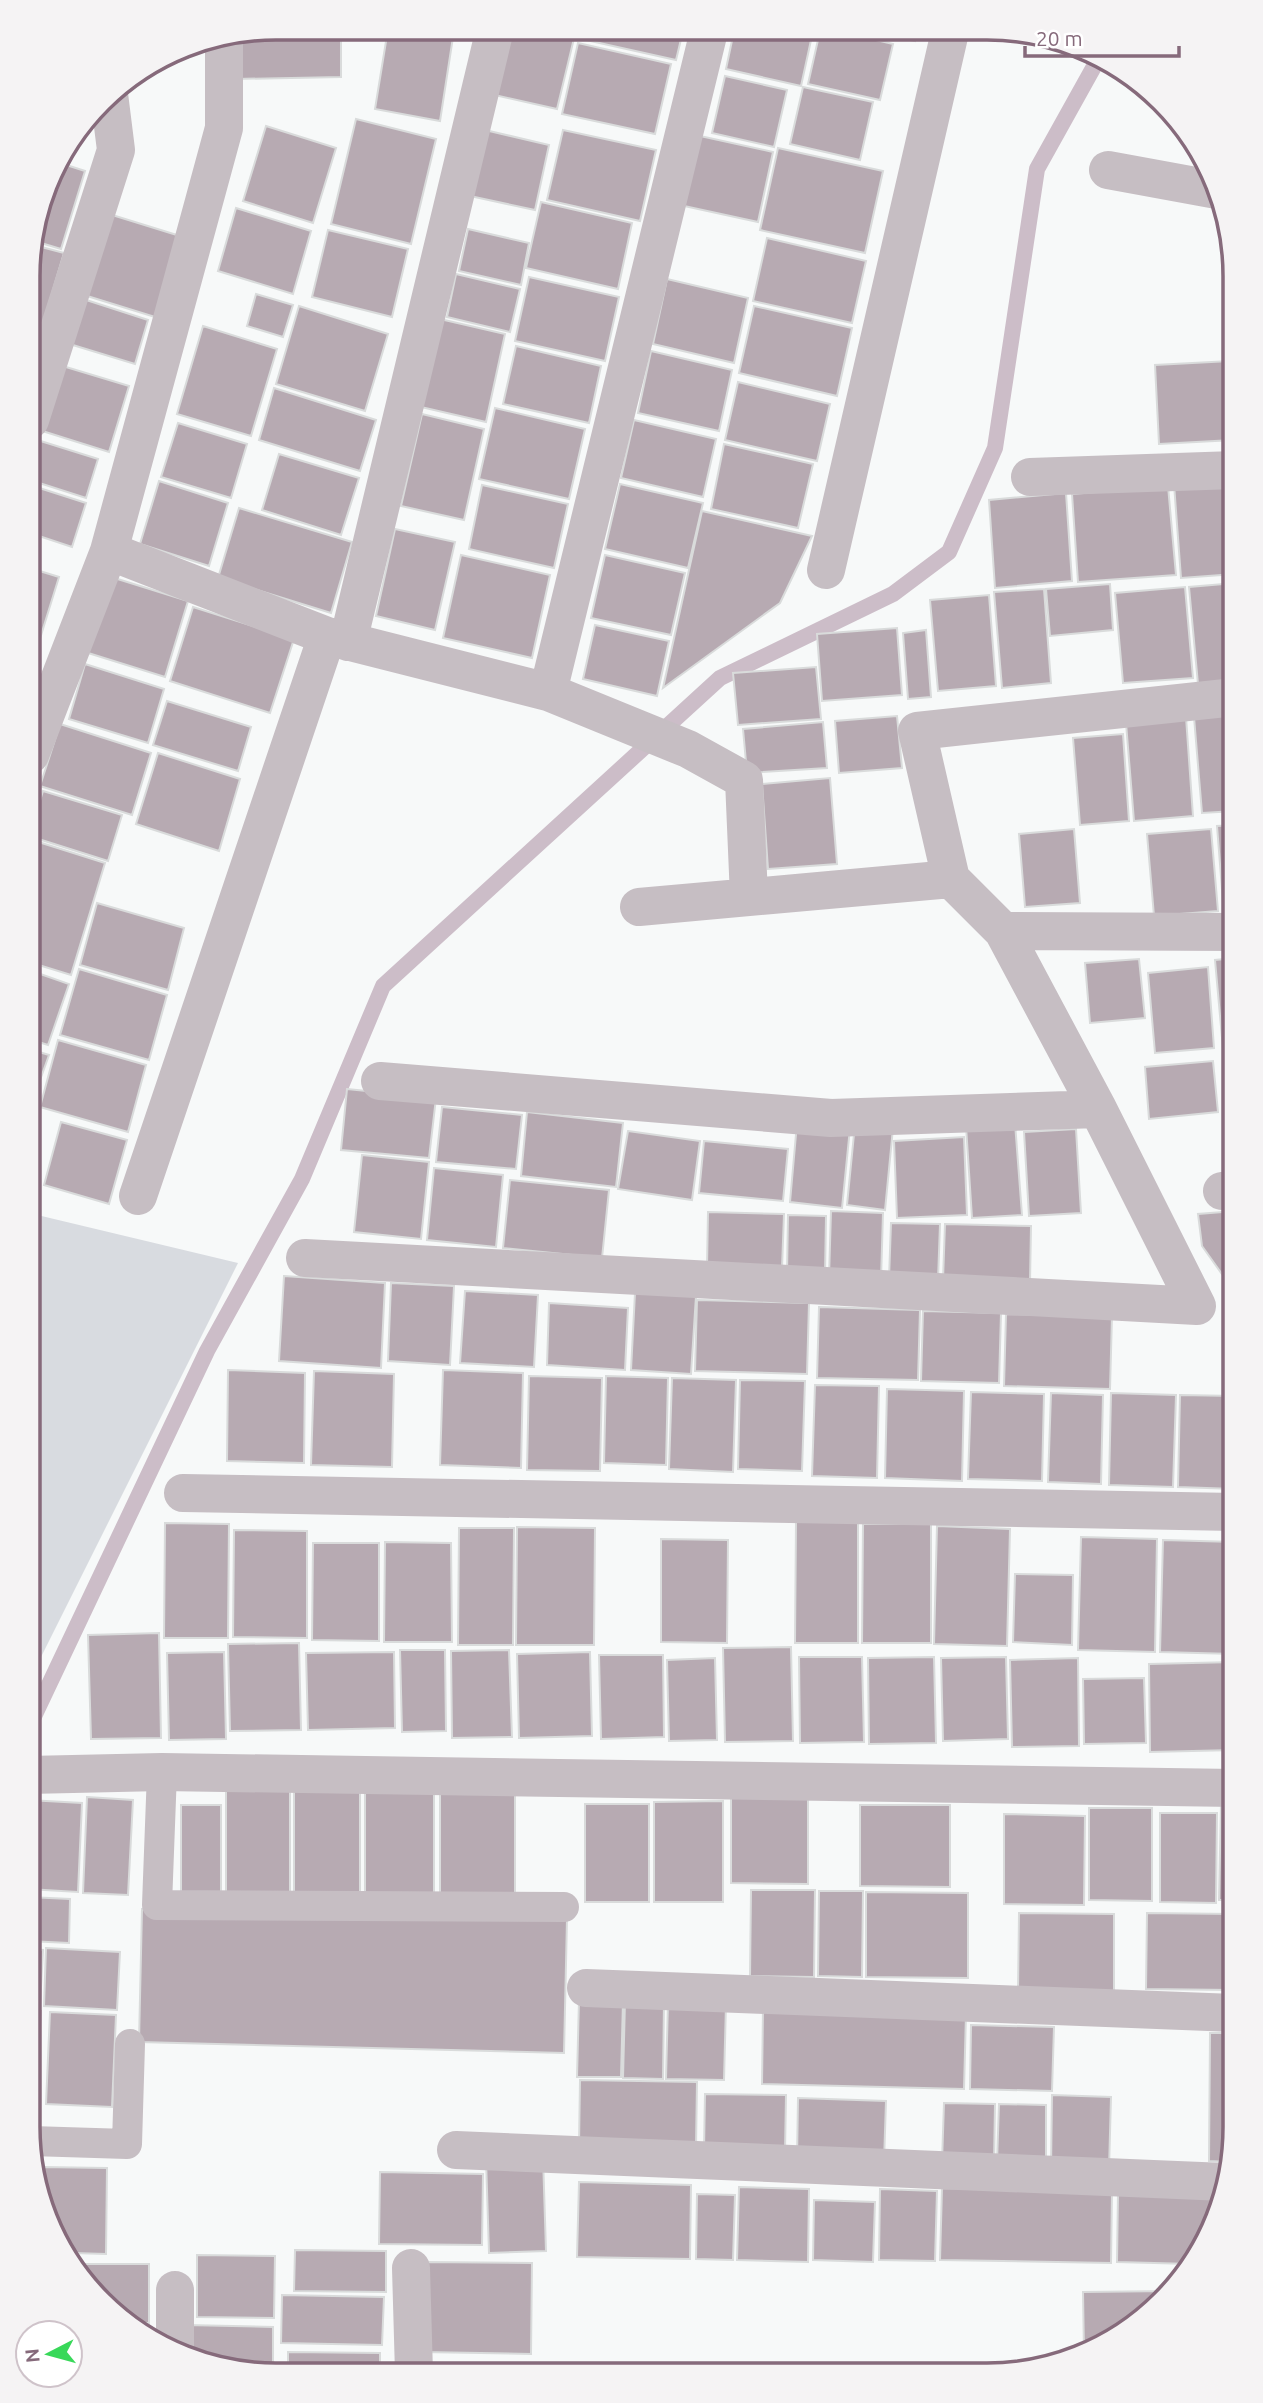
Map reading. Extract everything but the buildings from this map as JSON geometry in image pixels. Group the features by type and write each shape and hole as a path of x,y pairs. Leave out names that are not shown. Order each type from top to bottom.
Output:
{"street":[{"path":"138,1196 338,639 492,40"},
{"path":"548,692 707,40"},
{"path":"826,570 948,40"},
{"path":"40,729 109,551 225,128 224,47"},
{"path":"40,389 116,150 111,109"},
{"path":"1108,170 1204,188"},
{"path":"1030,477 1223,470"},
{"path":"109,551 338,639 548,692 688,749 744,780 749,897"},
{"path":"305,1258 1197,1306 1098,1109 1003,932 951,879 917,731 1223,698"},
{"path":"639,907 951,879"},
{"path":"1003,932 1223,932"},
{"path":"380,1081 831,1118 1098,1109"},
{"path":"183,1493 1222,1512"},
{"path":"40,1775 162,1772 1222,1788"},
{"path":"586,1988 1222,2013"},
{"path":"456,2150 1215,2182"},
{"path":"411,2268 414,2363"},
{"path":"175,2290 175,2340"}],"lane":[{"path":"162,1772 157,1905 564,1907"},
{"path":"41,2141 127,2144 130,2044"}],"shaded area":[{"path":"40,1216 238,1263 40,1659"}],"waterway":[{"path":"40,1704 207,1351 302,1179 383,986 720,678 893,594 949,552 995,448 1037,169 1094,67"}]}
